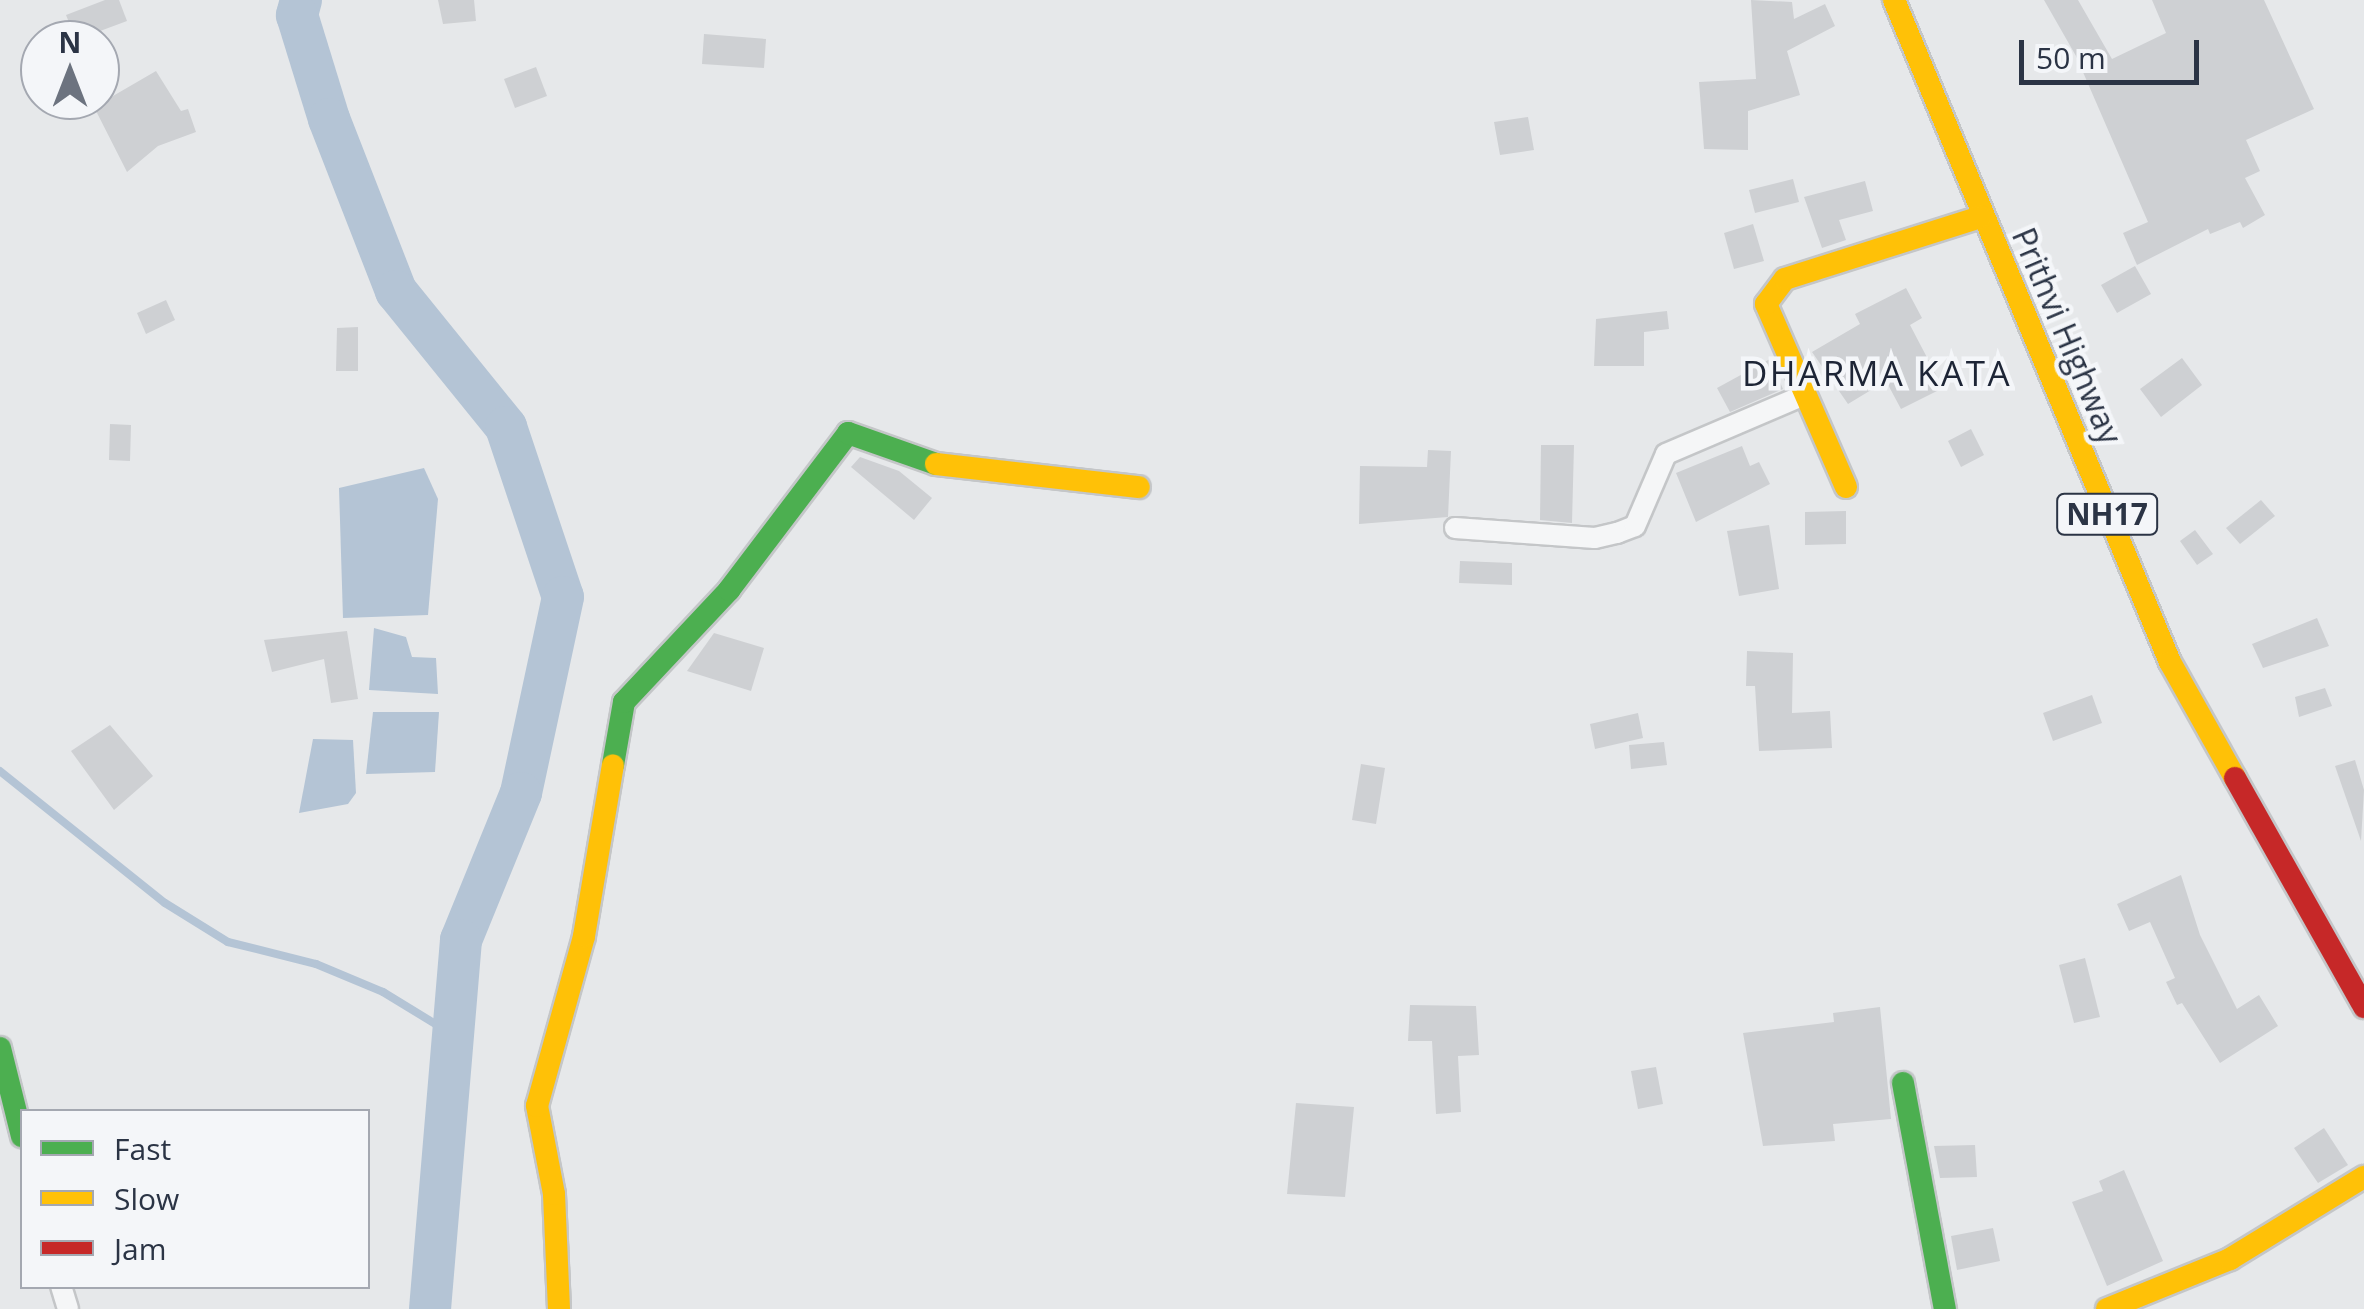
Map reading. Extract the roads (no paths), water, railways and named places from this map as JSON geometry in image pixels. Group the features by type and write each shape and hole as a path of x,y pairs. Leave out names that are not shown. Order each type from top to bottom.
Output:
{"main road":[{"name":"Prithvi Highway","path":"1894,0 1980,217 2170,662 2364,1007"},
{"path":"1846,487 1766,304 1785,279 1980,217"},
{"path":"559,1309 554,1194 537,1106 584,936 624,702 729,590 848,433 946,467 1139,487"},
{"path":"0,1048 20,1128"},
{"path":"1903,1082 1945,1309"},
{"path":"2108,1309 2230,1259 2364,1177"}],"street":[{"path":"1455,528 1595,538 1635,526 1666,454 1804,395"}],"water":[{"path":"424,468 438,499 428,615 343,618 339,488"},
{"path":"374,628 406,637 412,657 436,658 438,694 369,690"},
{"path":"373,712 439,712 435,772 366,774"},
{"path":"313,739 353,740 356,793 348,804 299,813"}],"waterway":[{"path":"301,0 297,15 329,119 396,291 506,427 563,597 521,793 461,940 430,1309"},
{"path":"0,771 165,903 228,942 316,964 383,992 437,1025 450,1091"}],"district":[{"name":"DHARMA KATA","path":"1877,373"}]}
